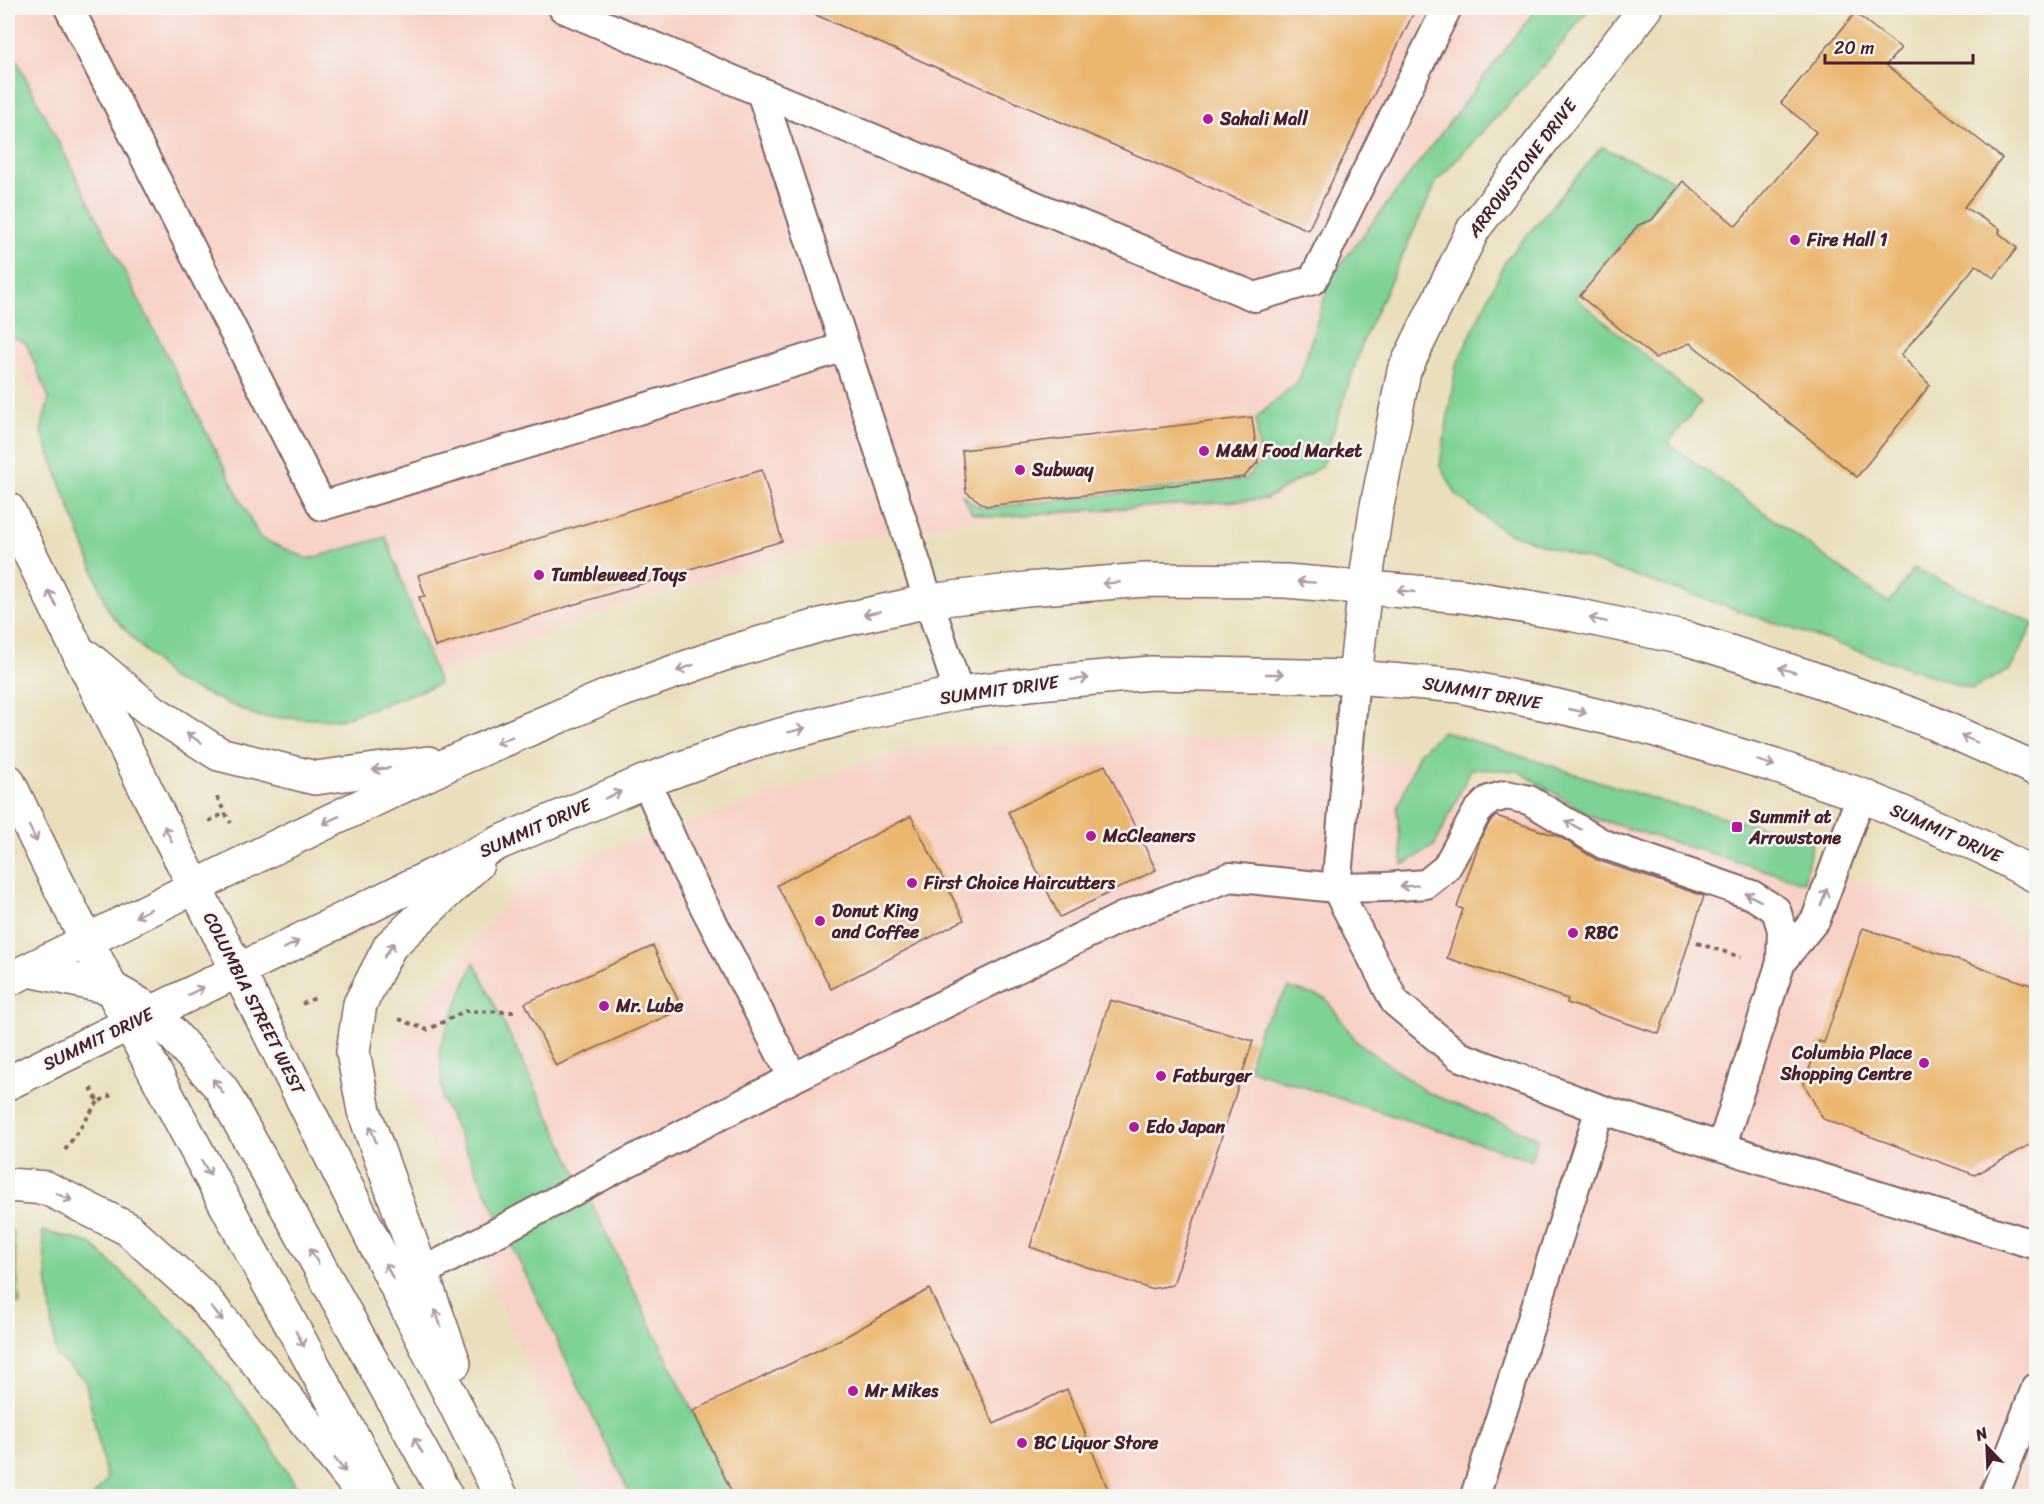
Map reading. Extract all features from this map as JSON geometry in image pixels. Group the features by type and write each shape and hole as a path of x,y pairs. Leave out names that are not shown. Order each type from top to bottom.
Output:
{"main road":[{"name":"ARROWSTONE DRIVE","path":"1355,677 1376,511 1404,371 1474,228 1646,8"},
{"name":"COLUMBIA STREET WEST","path":"8,509 500,1494"},
{"path":"18,976 195,886 459,759 612,694 720,655 824,624 929,601 1026,590 1145,580 1287,581 1463,596 1575,615 1688,639 1806,676 1924,719 2037,769"},
{"path":"78,650 149,709 219,754 315,778 459,759"},
{"name":"SUMMIT DRIVE","path":"8,1083 501,842 646,781 751,743 855,715 959,693 1038,683 1151,673 1355,677 1460,686 1646,727 1775,766 1861,795 1982,848 2037,876"},
{"path":"8,781 111,988 141,1018 221,1088 446,1497"},
{"path":"500,1494 364,1111 353,1052 360,1004 390,946 501,842"},
{"path":"18,976 111,988"},
{"path":"141,1018 385,1497"},
{"path":"8,1185 46,1188 128,1229 202,1296 365,1497"}],"lane":[{"path":"69,8 322,506 845,347"},
{"path":"563,8 1255,297 1313,280 1447,8"},
{"path":"761,92 959,693"},
{"path":"1355,677 1336,888 1395,1002 1459,1056 1600,1109 1722,1145 2037,1245"},
{"path":"646,781 685,869 793,1078"},
{"path":"423,1272 617,1168 793,1078 1122,917 1230,877 1336,888 1426,884 1446,868 1477,812 1490,800 1507,795 1529,800 1603,844 1752,895 1776,910 1782,930 1781,962 1722,1145"},
{"path":"1781,962 1816,919 1861,795"},
{"path":"1475,1497 1600,1109"},
{"path":"1994,1497 2037,1388"}],"path":[{"path":"207,822 225,813 231,823"},
{"path":"299,1006 320,996"},
{"path":"392,1016 427,1030 465,1011 515,1012"},
{"path":"89,1085 98,1102"},
{"path":"65,1151 98,1102 111,1095"}],"shaded area":[{"path":"8,8 1558,8 1458,131 1315,403 1296,487 1263,506 978,520 837,542 644,597 461,666 330,708 68,465 8,344"},
{"name":"Columbia Place Shopping Centre","path":"1289,735 1985,914 2036,944 2036,1496 585,1496 389,1051 524,878 907,749"}],"green space":[{"path":"1537,8 1590,8 1547,62 1437,181 1364,338 1322,466 1266,499 993,517 972,513 962,494 975,505 987,508 1246,479 1260,462 1256,418 1299,380 1331,277"},
{"path":"8,43 260,538 309,559 386,537 439,684 340,720 260,717 171,679 109,612 41,431 49,398 26,343 8,335"},
{"path":"1602,147 1675,181 1575,297 1701,402 1668,443 1889,603 1914,568 2034,623 2010,670 1971,689 1505,532 1457,496 1440,465 1456,366 1506,260"},
{"path":"1443,731 1663,802 1813,839 1804,882 1597,819 1518,771 1471,769 1435,845 1403,865 1397,809 1419,753"},
{"path":"474,962 734,1496 631,1496 442,1099 440,1046"},
{"path":"1289,988 1325,998 1357,1042 1426,1092 1538,1138 1531,1160 1248,1069 1260,1027"},
{"path":"8,1224 13,1233 20,1304 8,1306"},
{"path":"42,1231 90,1243 189,1336 260,1427 302,1496 93,1496 107,1480 85,1380 56,1355"}],"building":[{"name":"Sahali Mall","path":"800,8 1416,8 1308,230"},
{"name":"Fire Hall 1","path":"1855,13 1901,48 1886,65 2002,158 1964,207 2000,229 1999,233 2017,248 1994,278 1976,265 1901,355 1930,385 1857,477 1690,343 1655,358 1580,296 1638,225 1652,220 1683,181 1736,226 1816,132 1781,103"},
{"path":"1252,417 1258,462 1244,477 986,506 966,492 962,450"},
{"path":"762,470 782,541 435,647 419,597 425,596 418,575"},
{"path":"1105,765 1156,870 1060,917 1008,812"},
{"path":"911,816 964,920 831,989 777,885"},
{"name":"RBC","path":"1496,816 1560,837 1597,860 1704,896 1659,1034 1567,1003 1568,999 1447,958 1463,909 1457,907 1480,840"},
{"name":"Columbia Place Shopping Centre","path":"1863,928 2037,987 2037,1141 1975,1175 1823,1119 1804,1084 1819,1041 1824,1043"},
{"name":"Mr. Lube","path":"653,946 682,1009 556,1066 525,1003"},
{"path":"1110,1000 1253,1041 1173,1285 1150,1289 1030,1247"},
{"path":"929,1289 994,1424 1067,1389 1111,1497 734,1497 693,1411 845,1337"}],"place":[{"name":"Sahali Mall","path":"1208,119"},
{"name":"Fire Hall 1","path":"1795,240"},
{"name":"M&M Food Market","path":"1204,451"},
{"name":"Subway","path":"1020,470"},
{"name":"Tumbleweed Toys","path":"539,575"},
{"name":"Summit at Arrowstone","path":"1737,827"},
{"name":"McCleaners","path":"1091,836"},
{"name":"First Choice Haircutters","path":"912,883"},
{"name":"Donut King and Coffee","path":"820,921"},
{"name":"RBC","path":"1573,933"},
{"name":"Mr. Lube","path":"604,1006"},
{"name":"Columbia Place Shopping Centre","path":"1924,1063"},
{"name":"Fatburger","path":"1161,1076"},
{"name":"Edo Japan","path":"1134,1127"},
{"name":"Mr Mikes","path":"853,1391"},
{"name":"BC Liquor Store","path":"1022,1443"}]}
